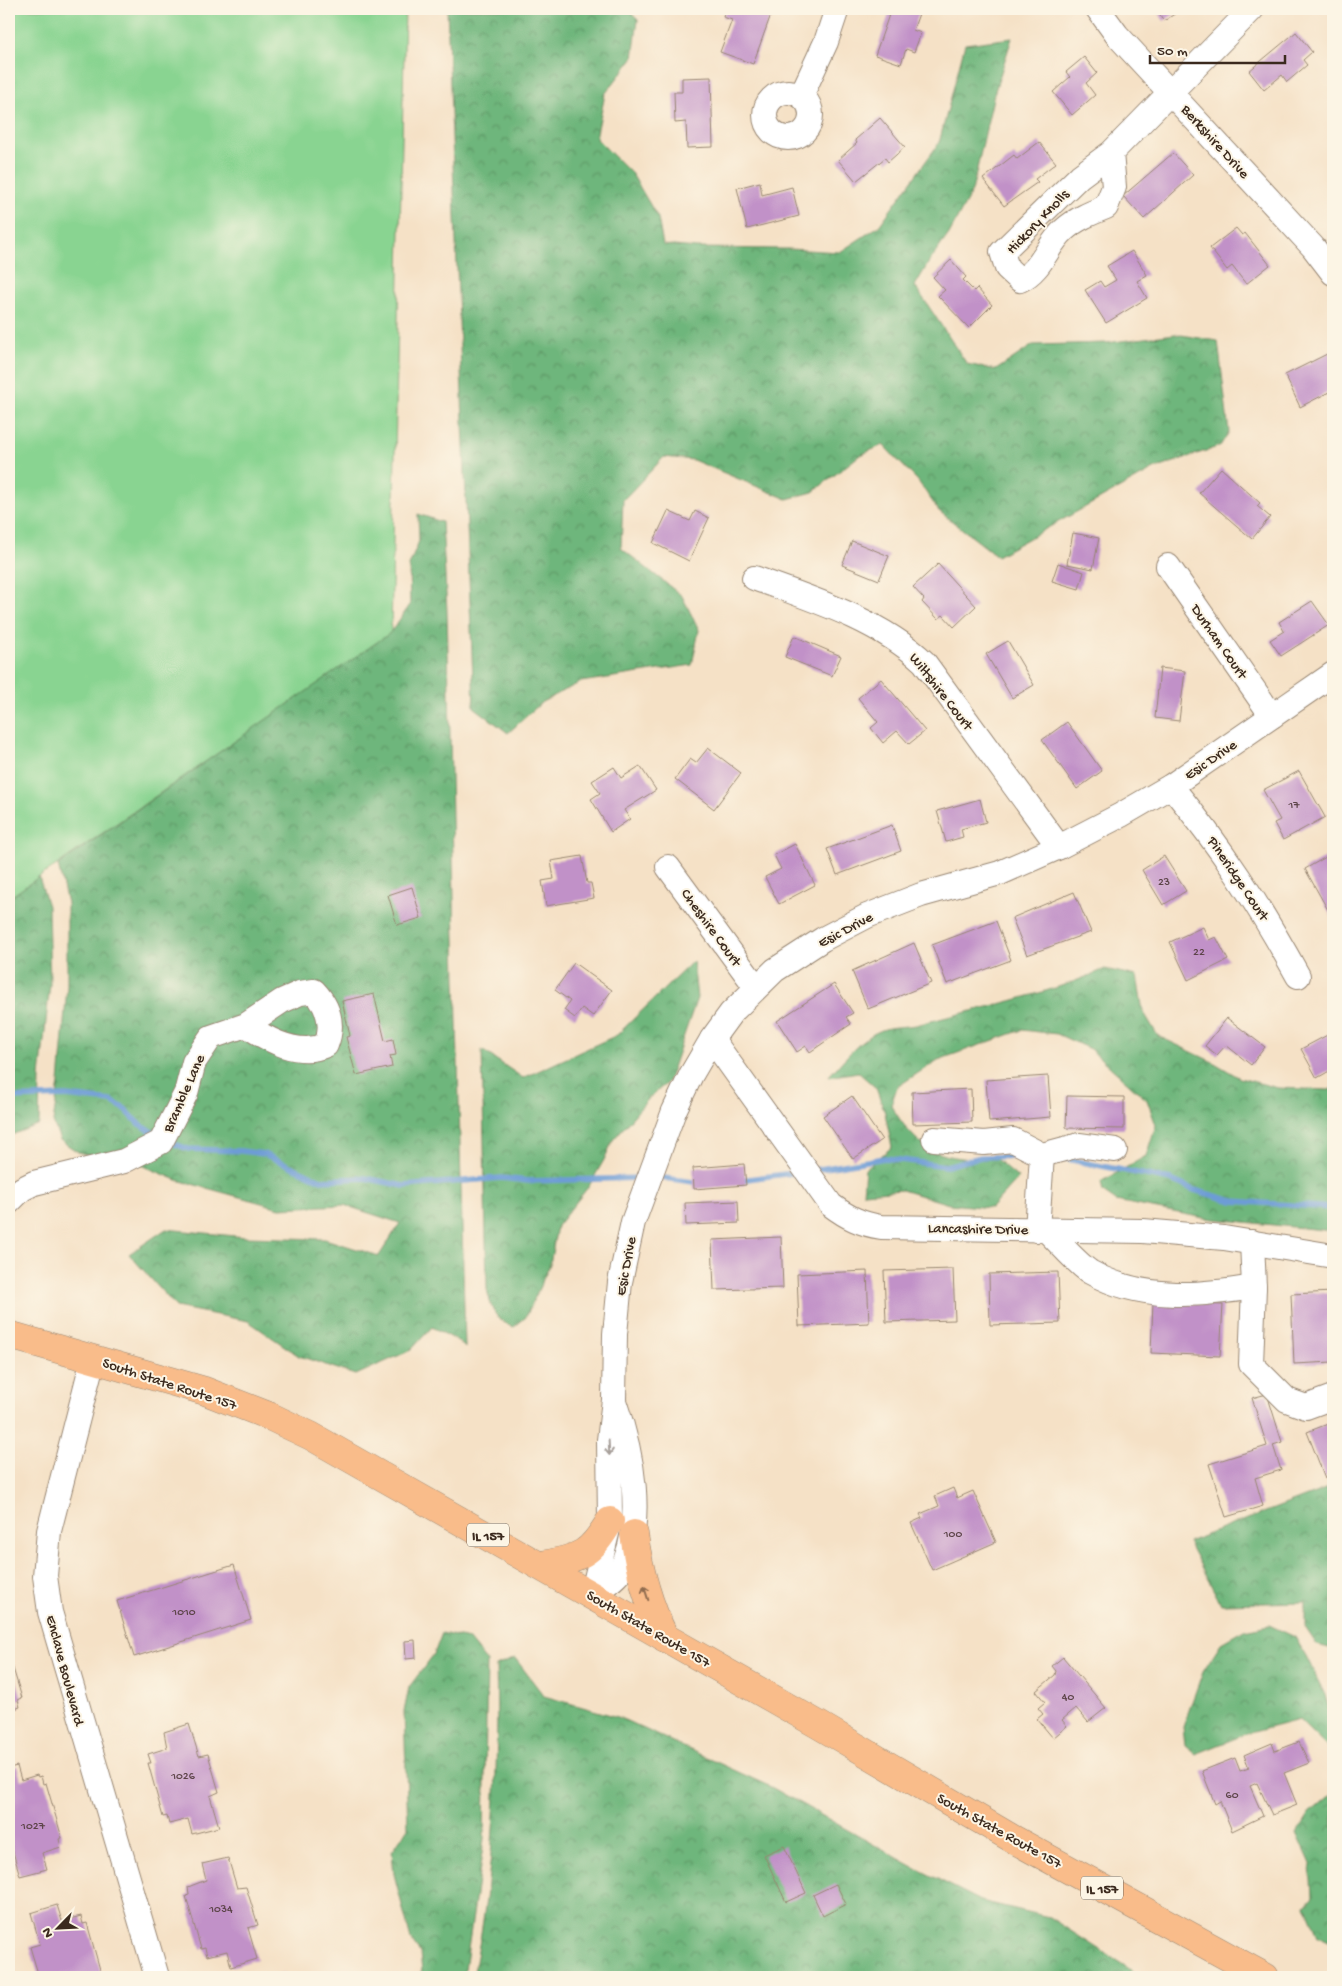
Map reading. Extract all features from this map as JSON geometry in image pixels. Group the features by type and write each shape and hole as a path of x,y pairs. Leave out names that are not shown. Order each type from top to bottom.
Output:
{"main road":[{"name":"South State Route 157","path":"9,1335 206,1391 269,1416 341,1452 819,1724 1014,1839 1265,1977"},
{"path":"542,1565 570,1560 589,1551 610,1521"},
{"path":"634,1534 640,1574 652,1613 665,1638"}],"street":[{"path":"801,96 826,42 837,9"},
{"name":"Berkshire Drive","path":"1098,9 1116,35 1313,247 1333,273"},
{"name":"Hickory Knolls","path":"1111,153 1114,187 1106,207 1077,220 1063,230 1031,275 1020,280 1007,268 1002,252 1080,176 1111,153 1252,9"},
{"name":"Durham Court","path":"1168,566 1272,716"},
{"name":"Wiltshire Court","path":"754,578 880,629 905,644 924,662 1059,847"},
{"name":"Esic Drive","path":"592,1595 610,1521 609,1440 614,1400 620,1282 633,1222 674,1110 690,1075 712,1039 731,1013 775,970 823,939 867,916 920,895 1000,873 1059,847 1121,815 1171,786 1333,674"},
{"name":"Pineridge Court","path":"1171,786 1207,830 1240,876 1298,976"},
{"name":"Cheshire Court","path":"668,867 756,987"},
{"name":"Bramble Lane","path":"9,1202 22,1189 34,1183 124,1161 161,1142 186,1093 194,1062 211,1037 246,1025"},
{"name":"Lancashire Drive","path":"712,1039 830,1205 846,1217 864,1224 881,1227 1143,1231 1224,1238 1333,1256"},
{"path":"934,1139 984,1143 1013,1140 1042,1155 1079,1145 1115,1150"},
{"path":"1042,1155 1042,1230 1089,1271 1118,1284 1168,1296 1209,1294 1254,1287"},
{"path":"1252,1242 1254,1287 1252,1364 1287,1400 1306,1407 1333,1397"},
{"name":"Enclave Boulevard","path":"93,1359 49,1531 45,1576 50,1612 57,1640 157,1977"},
{"name":"Esic Drive","path":"592,1595 620,1571 634,1534 634,1490 627,1437 614,1400"}],"green space":[{"path":"9,9 405,9 391,633 9,898"},
{"path":"447,9 627,9 638,20 633,58 605,94 596,138 632,174 658,218 663,245 697,248 789,249 840,252 879,226 939,143 965,44 1012,38 994,94 972,191 949,234 915,286 967,364 996,370 1033,345 1106,343 1175,334 1218,341 1229,432 1220,446 1154,469 997,556 939,511 918,481 883,445 860,455 813,492 787,499 693,460 664,457 623,500 621,548 682,596 699,630 692,665 581,682 542,702 508,733 474,707"},
{"path":"418,514 442,522 447,611 465,1348 458,1341 432,1327 411,1350 356,1375 299,1356 248,1321 176,1307 129,1254 166,1229 245,1237 325,1239 379,1256 400,1223 344,1205 280,1208 177,1180 120,1156 95,1157 78,1152 60,1140 53,1122 59,1083 67,986 67,903 58,865 390,633 410,605 409,566 419,541"},
{"path":"39,877 48,906 50,984 40,1077 39,1124 9,1136 9,898"},
{"path":"693,961 697,998 668,1082 650,1097 613,1140 589,1186 557,1226 550,1264 526,1317 514,1327 507,1324 494,1312 487,1289 482,1050 523,1078 617,1035"},
{"path":"1105,969 1137,976 1143,1011 1158,1036 1213,1062 1240,1078 1278,1088 1329,1090 1333,1088 1333,1231 1204,1218 1116,1201 1103,1192 1101,1182 1146,1156 1156,1125 1147,1100 1090,1049 1057,1034 1022,1030 938,1060 897,1087 891,1105 912,1134 922,1144 934,1151 961,1158 996,1159 1018,1178 991,1208 949,1204 902,1190 863,1193 865,1169 892,1147 885,1113 876,1088 858,1072 828,1077 859,1044 886,1029 916,1025 1012,1001 1059,987"},
{"path":"1333,1486 1333,1519 1331,1520 1333,1537 1333,1649 1317,1645 1305,1627 1305,1602 1221,1604 1188,1542"},
{"path":"1269,1625 1295,1637 1306,1656 1325,1695 1333,1723 1333,1753 1299,1720 1246,1734 1196,1754 1185,1745 1183,1727 1203,1671 1221,1643 1244,1630"},
{"path":"442,1633 468,1639 487,1662 484,1839 464,1977 415,1977 422,1971 420,1953 411,1940 394,1874 392,1851 408,1828 404,1712 409,1687 434,1654"},
{"path":"515,1658 544,1696 618,1717 771,1787 912,1866 981,1901 1049,1917 1142,1977 473,1977 486,1900 494,1822 497,1744 496,1666"},
{"path":"1333,1793 1333,1943 1318,1936 1305,1905 1313,1896 1311,1864 1297,1833 1309,1814"}],"building":[{"path":"726,9 773,9 753,64 720,52 732,20 723,17"},
{"path":"891,9 913,9 920,11 913,30 921,33 914,52 906,49 901,64 875,55"},
{"path":"1156,9 1182,9 1164,21"},
{"path":"1296,32 1312,52 1303,60 1307,65 1287,82 1282,75 1264,90 1249,71"},
{"path":"1084,57 1097,73 1086,83 1095,95 1072,115 1053,92 1070,77 1066,72"},
{"path":"711,77 713,147 687,148 686,122 675,123 674,92 682,92 682,78"},
{"path":"880,118 905,147 888,162 885,158 856,181 838,160 857,143 855,140"},
{"path":"1039,142 1056,163 1035,179 1038,182 1004,206 983,179 1014,155 1017,159"},
{"path":"1173,153 1193,175 1144,219 1123,196"},
{"path":"760,182 762,195 792,187 799,216 747,229 737,188"},
{"path":"1236,228 1242,235 1245,233 1270,265 1246,284 1232,266 1227,270 1210,248"},
{"path":"1132,251 1147,275 1137,281 1147,298 1106,323 1085,290 1100,281 1104,287 1116,280 1107,266"},
{"path":"951,260 966,277 963,280 974,291 977,288 992,305 969,328 938,296 945,290 933,277"},
{"path":"1331,352 1333,356 1333,390 1300,407 1285,375"},
{"path":"1221,468 1260,503 1257,506 1270,517 1252,539 1199,493"},
{"path":"668,511 690,521 695,511 709,518 689,561 653,543"},
{"path":"1073,533 1099,538 1093,569 1067,564"},
{"path":"852,541 889,556 879,580 842,565"},
{"path":"1058,563 1084,572 1079,589 1052,581"},
{"path":"938,564 976,606 954,627 943,615 938,619 922,602 924,599 913,587"},
{"path":"1312,601 1329,625 1281,656 1270,640 1284,631 1279,622"},
{"path":"794,636 841,656 832,676 785,657"},
{"path":"1008,641 1034,685 1012,698 986,654"},
{"path":"1160,668 1185,671 1179,721 1155,718"},
{"path":"881,679 925,731 909,744 897,731 883,743 871,728 878,722 858,698"},
{"path":"1067,722 1102,771 1077,789 1042,740"},
{"path":"708,748 741,773 714,809 675,779 690,759 696,763"},
{"path":"640,766 656,790 624,810 630,819 611,832 591,799 600,793 592,781 614,767 621,778"},
{"path":"1299,771 1325,817 1283,840 1274,823 1280,820 1263,790"},
{"path":"980,799 986,822 961,829 963,837 946,842 937,811"},
{"path":"892,825 901,851 837,875 827,849"},
{"path":"795,844 815,885 779,904 765,877 781,869 774,855"},
{"path":"1333,853 1333,919 1305,869"},
{"path":"582,856 587,883 591,883 594,898 546,906 542,881 554,879 551,861"},
{"path":"1164,856 1186,891 1163,905 1142,870"},
{"path":"412,887 421,918 397,925 388,895"},
{"path":"1074,892 1091,932 1027,955 1012,918"},
{"path":"996,921 1011,960 947,984 932,945"},
{"path":"1203,927 1209,940 1216,937 1228,960 1188,980 1170,942"},
{"path":"914,943 931,983 868,1009 852,971"},
{"path":"574,963 612,990 593,1016 582,1008 575,1018 564,1010 570,1001 555,990"},
{"path":"834,984 853,1013 846,1017 851,1024 810,1052 806,1046 797,1052 777,1021"},
{"path":"374,994 385,1041 393,1039 396,1055 390,1056 392,1067 356,1075 346,1037 350,1036 342,1001"},
{"path":"1227,1018 1265,1047 1251,1065 1226,1045 1217,1055 1205,1046"},
{"path":"1333,1032 1333,1069 1317,1078 1301,1049"},
{"path":"1048,1076 1051,1117 989,1122 986,1080"},
{"path":"971,1089 972,1122 913,1124 912,1092"},
{"path":"852,1096 882,1140 853,1159 823,1116"},
{"path":"1067,1096 1124,1097 1124,1129 1066,1128"},
{"path":"744,1164 746,1185 694,1189 693,1168"},
{"path":"738,1201 739,1223 686,1225 685,1203"},
{"path":"781,1237 783,1288 714,1290 712,1240"},
{"path":"953,1269 955,1320 886,1322 884,1271"},
{"path":"867,1271 869,1323 799,1326 797,1274"},
{"path":"1058,1272 1060,1323 990,1325 989,1274"},
{"path":"1333,1292 1333,1362 1294,1364 1291,1294"},
{"path":"1153,1302 1223,1305 1220,1356 1151,1353"},
{"path":"1267,1394 1282,1442 1273,1445 1281,1470 1255,1478 1263,1506 1226,1517 1209,1464 1267,1446 1252,1398"},
{"path":"1333,1422 1333,1475 1325,1478 1307,1432"},
{"path":"953,1488 957,1498 973,1491 996,1542 932,1570 911,1523 922,1518 920,1514 939,1506 935,1496"},
{"path":"234,1565 251,1620 134,1657 117,1601"},
{"path":"415,1640 416,1658 406,1659 405,1641"},
{"path":"9,1655 22,1698 18,1700 20,1707 9,1711"},
{"path":"1063,1657 1106,1708 1088,1722 1076,1708 1062,1720 1067,1726 1053,1738 1037,1719 1043,1714 1038,1708 1045,1702 1036,1691 1055,1675 1056,1671 1052,1666"},
{"path":"189,1724 199,1756 208,1754 219,1792 210,1796 219,1827 192,1834 188,1819 169,1824 167,1816 163,1817 148,1763 151,1763 148,1754 167,1748 164,1732"},
{"path":"1299,1742 1309,1763 1284,1773 1297,1805 1272,1815 1257,1783 1250,1786 1263,1816 1232,1831 1220,1801 1215,1804 1202,1771 1235,1758 1240,1771 1249,1768 1244,1755 1272,1743 1275,1751"},
{"path":"17,1766 21,1780 37,1775 38,1777 41,1776 43,1784 46,1783 62,1838 59,1839 61,1847 42,1853 47,1869 20,1876 11,1845 9,1846 9,1768"},
{"path":"784,1846 806,1893 786,1902 764,1855"},
{"path":"228,1858 237,1888 246,1887 258,1925 248,1928 257,1959 231,1967 227,1951 207,1956 205,1948 201,1949 186,1896 189,1895 188,1887 206,1880 202,1864"},
{"path":"836,1884 846,1904 823,1916 813,1895"},
{"path":"57,1905 62,1921 81,1916 83,1924 87,1923 102,1977 39,1977 30,1947 40,1944 31,1913"},
{"path":"285,1973 286,1977 272,1977"}],"waterway":[{"path":"9,1098 66,1096 111,1101 125,1109 139,1124 159,1136"},
{"path":"167,1141 188,1149 264,1154 321,1180 365,1178 404,1186 501,1178 528,1181 644,1178"},
{"path":"814,1170 885,1158 946,1166 981,1157 1025,1156"},
{"path":"1067,1159 1171,1180 1194,1190 1233,1201 1333,1208"},
{"path":"740,1180 800,1172"},
{"path":"656,1177 701,1183"}]}
